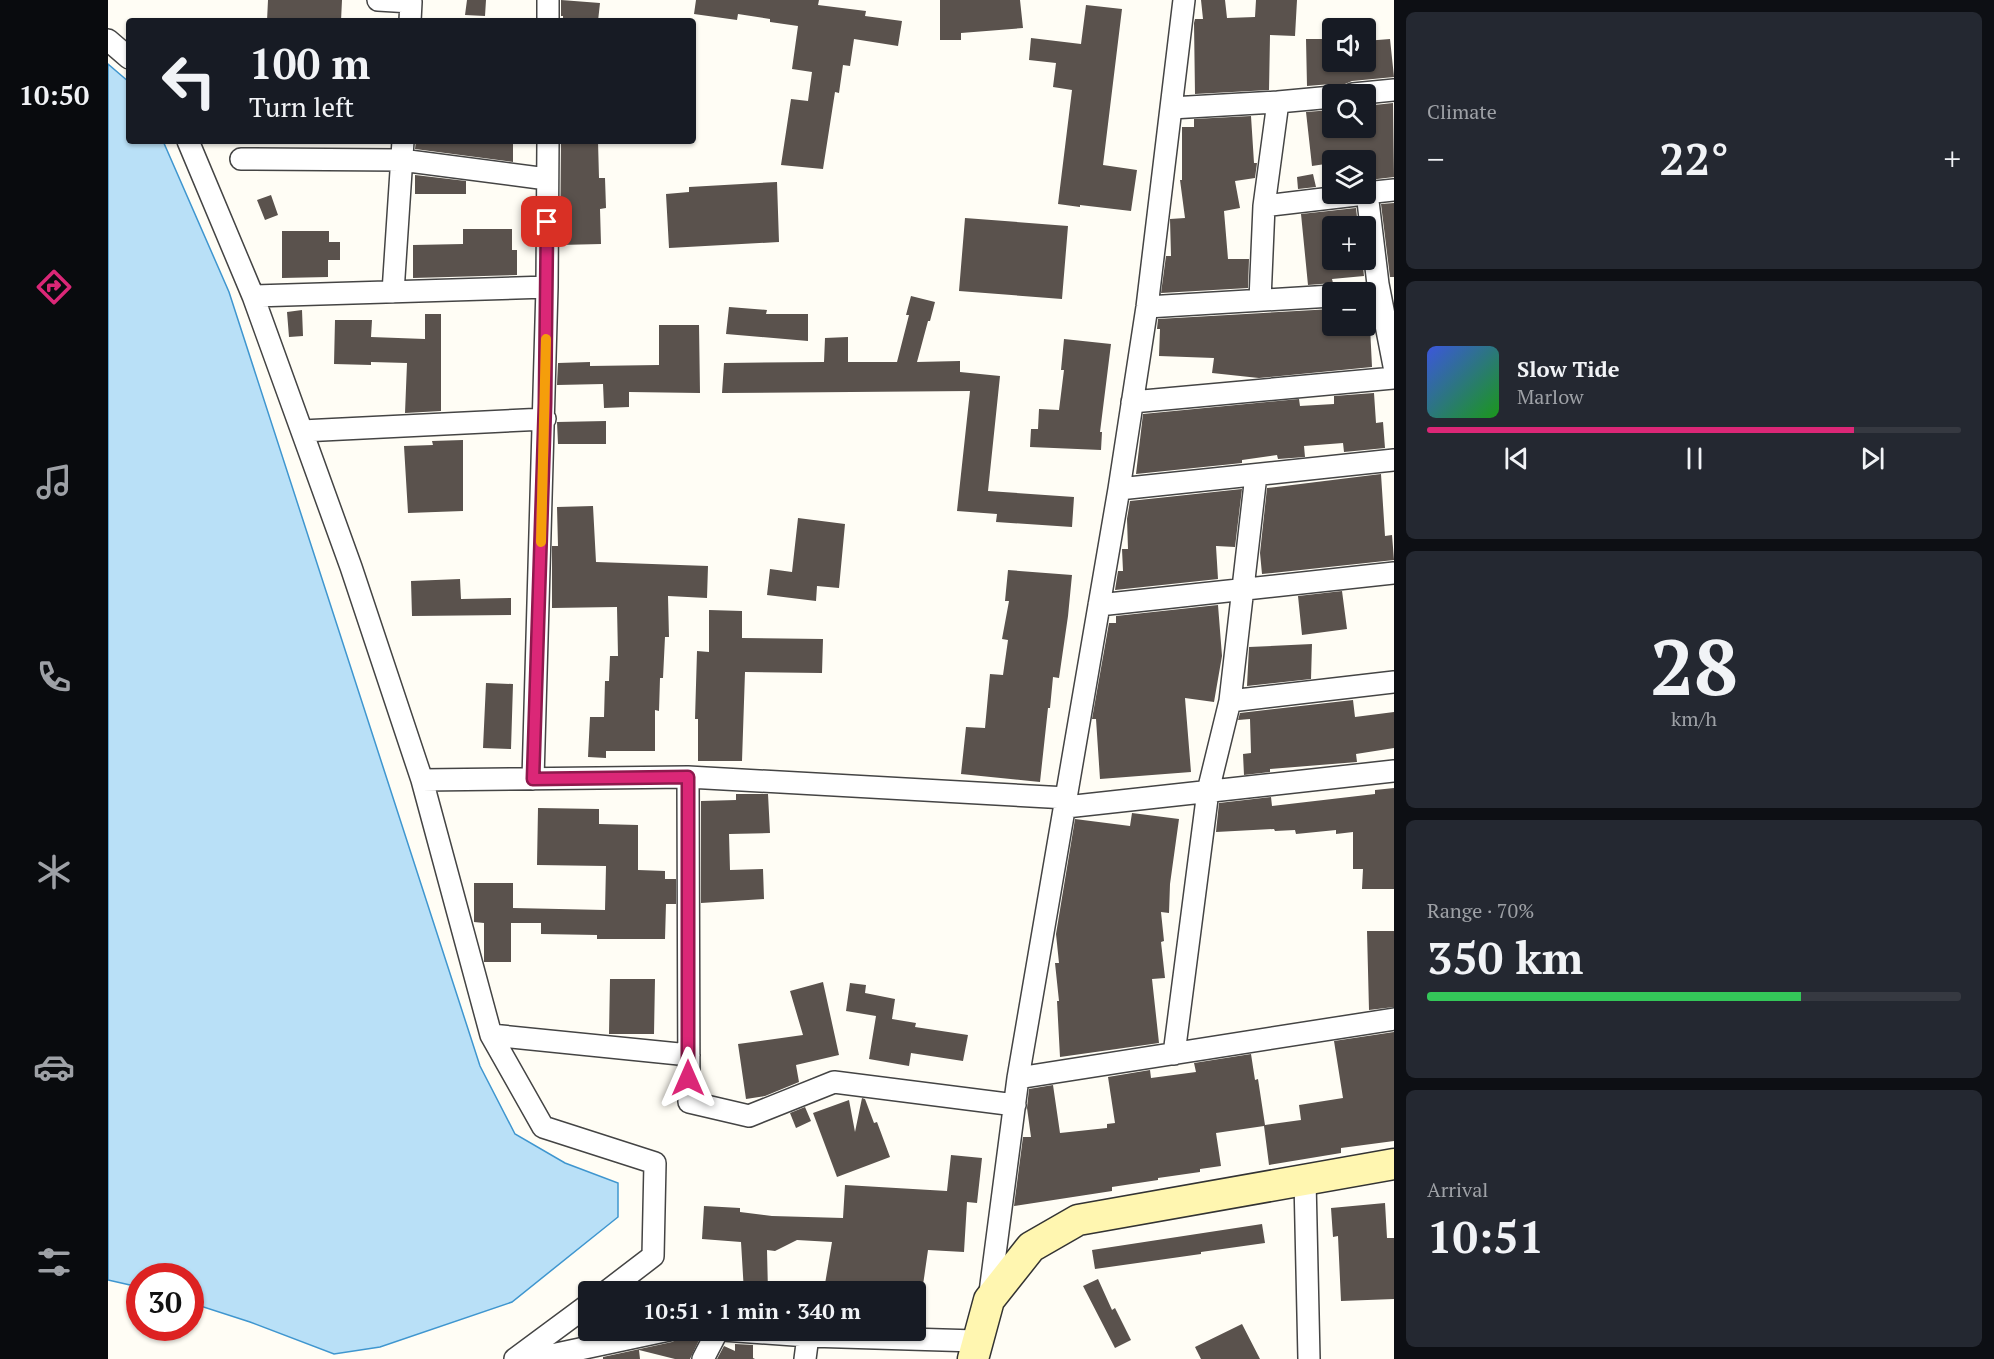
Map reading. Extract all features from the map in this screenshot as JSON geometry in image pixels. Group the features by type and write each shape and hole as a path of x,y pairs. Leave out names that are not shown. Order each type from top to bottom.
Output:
{"street":[{"path":"378,0 411,2 410,18"},
{"path":"548,18 549,0"},
{"path":"868,1341 975,1350 989,1300 1018,1078 1067,802 1147,307 1184,0"},
{"path":"108,40 126,55"},
{"path":"1376,92 1394,90"},
{"path":"1171,108 1322,98"},
{"path":"1260,300 1264,206 1278,102"},
{"path":"189,144 253,296 351,567 422,780 491,1035 543,1127 655,1163 653,1256 620,1281"},
{"path":"533,779 545,419 548,144"},
{"path":"393,292 402,151"},
{"path":"241,159 402,151 548,180"},
{"path":"1376,192 1394,190"},
{"path":"1264,206 1322,199"},
{"path":"1367,204 1379,291 1394,366"},
{"path":"253,296 547,287"},
{"path":"1147,307 1322,297"},
{"path":"1132,402 1394,378"},
{"path":"302,431 545,419"},
{"path":"1119,489 1394,460"},
{"path":"1174,1054 1208,791 1230,701 1256,475"},
{"path":"1099,605 1394,573"},
{"path":"1230,701 1394,682"},
{"path":"422,780 688,777 1067,802 1208,791 1394,771"},
{"path":"688,777 688,1102 749,1116 834,1082 1015,1105"},
{"path":"1018,1078 1394,1018"},
{"path":"491,1035 688,1055"},
{"path":"989,1300 1031,1247 1078,1220 1394,1164"},
{"path":"1305,1180 1309,1359"},
{"path":"515,1359 578,1312"},
{"path":"533,1359 617,1341"},
{"path":"703,1359 712,1341"},
{"path":"805,1359 807,1341"}],"water":[{"path":"108,64 126,79 126,144 164,144 229,292 480,1066 515,1134 565,1163 618,1183 618,1217 512,1302 380,1347 334,1354 204,1307 204,1263 126,1263 126,1284 108,1280"}],"building":[{"path":"268,0 342,0 341,18 267,18"},
{"path":"467,0 486,0 485,16 465,15"},
{"path":"561,0 600,3 598,18 563,18"},
{"path":"696,0 819,0 818,5 866,11 865,16 902,21 898,46 854,39 850,66 843,65 839,93 835,92 823,169 781,165 791,99 808,101 812,72 792,69 798,26 738,14 737,20 694,14"},
{"path":"940,0 1020,0 1023,28 961,33 961,40 940,40"},
{"path":"1201,0 1225,0 1227,18 1255,17 1256,0 1297,0 1295,36 1270,35 1269,90 1195,94 1194,23 1195,19 1203,19"},
{"path":"1086,5 1122,9 1103,165 1137,170 1131,211 1058,204 1072,90 1053,87 1056,63 1029,60 1031,38 1081,44"},
{"path":"1306,39 1322,39 1322,72 1376,72 1376,40 1390,39 1394,77 1352,81 1345,84 1307,86"},
{"path":"1393,103 1394,177 1376,179 1376,150 1322,150 1322,164 1312,166 1306,112 1322,111 1322,138 1376,138 1376,105"},
{"path":"1251,116 1254,163 1257,163 1255,178 1235,181 1240,208 1224,211 1228,259 1249,259 1248,288 1161,293 1166,256 1171,256 1170,219 1185,218 1180,180 1182,180 1182,127 1194,127 1194,119"},
{"path":"416,144 513,144 513,162 415,149"},
{"path":"561,144 598,144 599,178 605,178 606,208 600,209 601,244 560,245"},
{"path":"1313,174 1316,187 1298,189 1297,177"},
{"path":"415,175 466,181 466,194 415,194"},
{"path":"777,182 779,242 669,248 666,194 689,192 689,187"},
{"path":"271,195 278,215 265,220 257,200"},
{"path":"1394,203 1394,277 1390,277 1381,204"},
{"path":"1356,208 1357,216 1322,216 1322,270 1363,270 1364,276 1332,279 1333,282 1308,285 1301,214"},
{"path":"965,218 1068,226 1062,299 959,291"},
{"path":"463,229 512,229 512,250 517,250 517,275 413,278 413,245 463,244"},
{"path":"282,231 329,231 329,242 340,242 340,260 328,260 328,277 282,278"},
{"path":"911,296 935,302 917,362 960,361 960,372 1000,376 988,491 1074,497 1072,527 996,522 997,514 957,511 970,391 722,393 724,363 824,362 825,338 848,337 848,362 897,362 909,315 906,315"},
{"path":"729,307 767,310 766,314 808,314 808,341 726,334"},
{"path":"302,310 303,336 289,337 287,312"},
{"path":"1322,310 1322,336 1370,336 1372,367 1259,378 1212,373 1214,358 1159,356 1158,319"},
{"path":"425,314 441,314 441,411 405,413 407,363 334,364 335,320 372,320 371,337 425,339"},
{"path":"659,325 699,325 700,393 629,392 629,407 604,408 603,384 557,385 558,363 590,362 590,366 659,365"},
{"path":"1064,339 1111,344 1100,432 1102,432 1101,450 1030,447 1031,429 1038,429 1039,409 1059,410 1064,370 1061,370"},
{"path":"1374,393 1376,423 1383,422 1385,448 1344,452 1343,443 1304,446 1305,457 1278,459 1277,455 1242,460 1242,463 1136,474 1143,414 1299,399 1300,406 1334,404 1334,396"},
{"path":"606,421 606,444 558,444 557,422"},
{"path":"463,440 463,511 408,513 404,446 433,445 432,441"},
{"path":"1381,474 1385,536 1392,535 1394,560 1262,574 1260,553 1267,488"},
{"path":"1242,489 1235,547 1216,546 1218,579 1115,590 1118,571 1123,571 1122,549 1128,549 1127,519 1130,501"},
{"path":"593,506 596,562 708,566 707,598 668,596 669,637 665,637 659,711 655,710 655,751 606,751 606,758 588,757 590,717 604,717 605,681 609,681 610,656 618,656 617,607 552,608 552,546 558,546 557,507"},
{"path":"798,518 845,524 839,588 817,586 816,601 767,595 770,569 792,572"},
{"path":"1008,570 1072,575 1059,678 1053,677 1050,708 1048,708 1040,782 961,774 966,727 985,728 990,674 1003,675 1008,640 1002,639 1009,601 1005,601"},
{"path":"460,579 461,599 511,598 511,615 412,616 411,581"},
{"path":"1342,591 1347,629 1302,635 1298,596"},
{"path":"1218,605 1222,656 1214,702 1185,698 1191,772 1100,779 1096,719 1092,719 1109,623 1116,623 1116,616"},
{"path":"709,610 742,611 742,638 823,639 822,673 745,672 742,761 698,761 698,719 695,719 697,651 709,652"},
{"path":"1312,644 1311,679 1247,686 1249,647"},
{"path":"486,683 513,684 511,749 483,748"},
{"path":"1353,700 1355,717 1394,712 1394,748 1356,754 1357,762 1270,769 1270,772 1244,775 1243,754 1251,753 1250,719 1238,720 1240,713"},
{"path":"1394,788 1394,889 1362,889 1363,869 1353,869 1353,832 1336,834 1336,830 1296,834 1295,830 1275,831 1274,829 1216,832 1219,803 1271,797 1272,806 1375,794 1375,790"},
{"path":"736,794 768,794 770,833 729,834 730,870 763,869 764,899 701,903 701,801 736,800"},
{"path":"538,808 599,809 599,824 638,825 638,870 665,871 665,879 676,879 676,904 666,904 665,939 597,939 597,935 541,934 541,923 511,923 511,962 484,962 484,923 474,922 474,883 513,883 513,908 605,910 606,866 537,865"},
{"path":"1132,813 1179,819 1170,884 1169,913 1161,912 1164,941 1161,942 1165,978 1152,979 1159,1043 1060,1057 1057,1001 1059,1001 1055,963 1059,963 1056,934 1075,819 1130,826"},
{"path":"1367,931 1394,931 1394,1007 1369,1010"},
{"path":"610,979 655,979 654,1034 609,1034"},
{"path":"823,982 839,1055 796,1065 799,1082 765,1096 746,1099 738,1044 803,1035 790,991"},
{"path":"850,983 866,985 865,993 895,999 892,1019 916,1023 915,1027 968,1035 963,1061 911,1053 909,1066 869,1059 876,1016 846,1011"},
{"path":"1394,1032 1394,1141 1341,1148 1341,1153 1269,1165 1264,1126 1216,1133 1221,1166 1200,1169 1200,1172 1112,1187 1112,1191 1014,1206 1023,1137 1031,1137 1027,1108 1029,1089 1053,1085 1060,1133 1107,1128 1107,1124 1115,1123 1108,1077 1150,1070 1151,1078 1196,1072 1194,1063 1251,1054 1255,1080 1258,1079 1265,1125 1301,1120 1299,1105 1343,1098 1334,1041"},
{"path":"862,1098 865,1099 874,1123 877,1122 890,1157 837,1177 813,1113 849,1100 855,1132"},
{"path":"805,1107 811,1121 796,1128 790,1113"},
{"path":"951,1155 982,1158 977,1203 967,1202 964,1252 928,1250 924,1281 826,1281 832,1242 797,1240 775,1251 767,1250 768,1281 743,1281 741,1242 702,1239 704,1206 740,1208 740,1212 772,1216 843,1218 845,1185 947,1191"},
{"path":"1385,1203 1387,1238 1394,1238 1394,1299 1341,1301 1338,1236 1333,1237 1331,1208"},
{"path":"1262,1224 1265,1243 1095,1269 1092,1250"},
{"path":"1098,1279 1112,1310 1115,1308 1131,1340 1115,1348 1083,1286"},
{"path":"1242,1324 1260,1359 1201,1359 1195,1347"},
{"path":"699,1341 690,1359 675,1359 639,1350 640,1359 603,1359 603,1357 672,1342"},
{"path":"735,1344 753,1345 753,1358 755,1359 717,1359 724,1346 735,1351"}],"slow traffic":[{"path":"541,542 546,339"}],"route":[{"path":"547,222 545,403 533,779 688,777 688,1078"}]}
